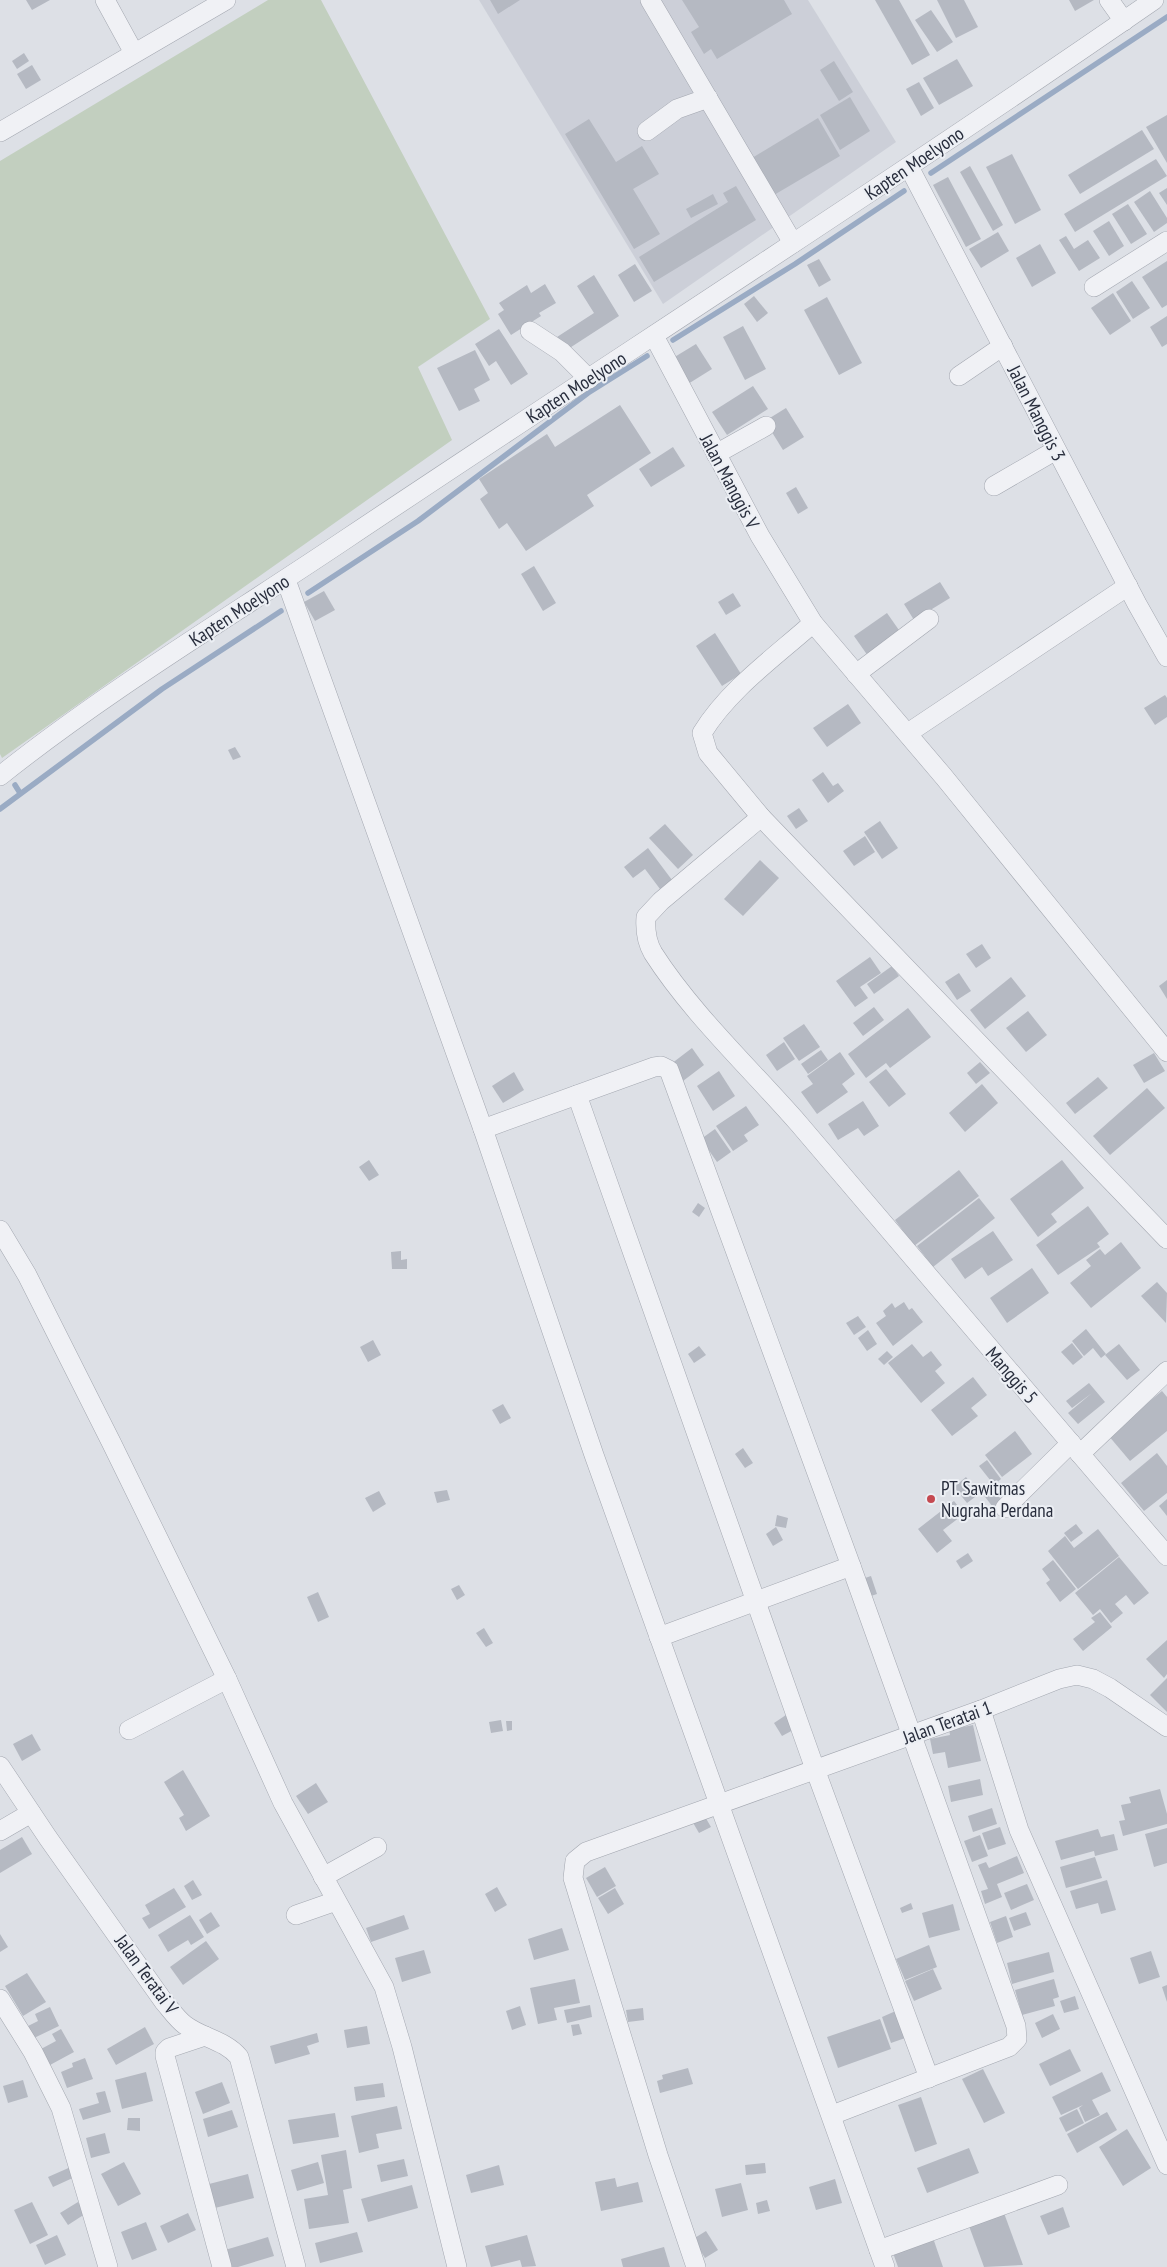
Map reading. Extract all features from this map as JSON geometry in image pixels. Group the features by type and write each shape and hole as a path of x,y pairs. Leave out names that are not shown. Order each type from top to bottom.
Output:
{"street":[{"path":"105,0 134,53"},
{"path":"0,132 226,0"},
{"path":"650,0 793,243"},
{"path":"1109,0 1124,21"},
{"name":"Kapten Moelyono","path":"0,776 29,753 146,670 286,580 909,167 1154,0"},
{"path":"647,131 677,109 708,98"},
{"name":"Jalan Manggis 3","path":"909,167 1056,450 1167,657"},
{"path":"1094,286 1167,241"},
{"path":"530,331 562,352 589,379"},
{"name":"Jalan Manggis V","path":"654,336 760,536 813,623 908,734 1167,1052"},
{"path":"959,376 1003,346"},
{"path":"716,454 766,426"},
{"path":"994,486 1056,450"},
{"path":"286,580 312,648 483,1129 594,1455 882,2258 1058,2185"},
{"path":"908,734 1128,586"},
{"path":"856,674 929,618"},
{"path":"813,623 732,695 712,716 702,733 708,753 761,817 1167,1239"},
{"name":"Manggis 5","path":"761,817 661,900 646,917 645,933 652,950 707,1022 798,1124 857,1196 1167,1556"},
{"path":"483,1129 661,1066 668,1070 851,1566 1018,2033 1014,2043 1009,2047 832,2115"},
{"path":"577,1095 815,1769 929,2078"},
{"path":"0,1230 31,1283 227,1679 283,1803 384,1987 457,2267"},
{"path":"1005,1508 1167,1370"},
{"path":"659,1637 851,1566"},
{"name":"Jalan Teratai 1","path":"696,2267 655,2146 573,1878 576,1861 586,1852 981,1710 1059,1679 1077,1675 1092,1679 1110,1688 1167,1727"},
{"path":"129,1730 227,1679"},
{"path":"981,1710 1019,1830 1167,2165"},
{"name":"Jalan Teratai V","path":"0,1766 164,2002 185,2025 232,2049 238,2057 296,2267"},
{"path":"0,1831 31,1813"},
{"path":"323,1877 377,1847"},
{"path":"296,1916 336,1901"},
{"path":"0,1999 33,2052 61,2108 108,2267"},
{"path":"205,2036 169,2048 165,2052 165,2056 222,2267"}],"shaded area":[{"path":"479,0 808,0 896,142 663,304"}],"green space":[{"path":"268,0 321,0 490,319 418,367 452,440 2,758 0,754 0,161"}],"building":[{"path":"26,0 50,0 32,10"},
{"path":"490,0 520,0 498,14"},
{"path":"682,0 784,0 792,14 717,59 711,49 704,54 691,32 699,27"},
{"path":"875,0 899,0 930,55 912,65"},
{"path":"937,0 964,0 978,27 956,38"},
{"path":"1069,0 1094,0 1075,11"},
{"path":"931,10 953,42 937,52 915,20"},
{"path":"24,53 29,61 17,69 12,61"},
{"path":"957,59 973,86 939,105 923,78"},
{"path":"834,61 853,92 839,101 820,70"},
{"path":"32,65 41,80 26,89 17,74"},
{"path":"919,82 934,108 921,116 906,89"},
{"path":"850,97 870,131 840,150 820,115"},
{"path":"1167,115 1167,163 1146,127"},
{"path":"818,118 840,156 774,195 752,158"},
{"path":"589,119 616,162 642,146 659,174 633,189 660,234 634,249 565,134"},
{"path":"1142,130 1154,149 1080,194 1068,175"},
{"path":"1012,154 1041,210 1015,224 986,167"},
{"path":"1156,159 1167,176 1075,232 1064,214"},
{"path":"970,166 1003,225 993,231 960,172"},
{"path":"948,177 981,239 966,247 933,185"},
{"path":"736,186 756,220 654,282 639,257 728,202 723,193"},
{"path":"1167,188 1167,205 1159,193"},
{"path":"1150,191 1167,218 1167,223 1154,232 1134,202"},
{"path":"713,194 718,204 691,218 686,209"},
{"path":"1128,204 1147,234 1131,244 1112,214"},
{"path":"1109,221 1124,246 1109,256 1093,231"},
{"path":"998,232 1009,251 981,268 969,249"},
{"path":"1066,236 1074,249 1088,240 1100,258 1079,271 1059,240"},
{"path":"1040,244 1056,273 1032,287 1016,258"},
{"path":"819,259 831,280 819,287 807,265"},
{"path":"1167,261 1167,305 1162,308 1142,277"},
{"path":"635,264 652,291 634,302 618,275"},
{"path":"594,275 619,316 565,351 557,337 594,313 577,286"},
{"path":"1132,281 1150,308 1133,319 1116,292"},
{"path":"545,284 556,303 539,313 541,316 511,335 498,314 504,310 499,303 527,285 531,293"},
{"path":"1113,293 1131,321 1110,335 1091,308"},
{"path":"754,296 768,313 757,322 744,304"},
{"path":"827,297 862,363 839,375 804,310"},
{"path":"1167,316 1167,344 1162,347 1150,327"},
{"path":"743,326 766,369 745,380 723,337"},
{"path":"499,329 528,374 511,385 496,361 489,366 475,344"},
{"path":"696,344 712,369 688,384 673,358"},
{"path":"475,350 490,380 474,389 480,401 459,411 437,368"},
{"path":"753,386 768,409 727,435 712,412"},
{"path":"620,405 651,453 587,495 594,506 526,551 507,523 499,529 480,499 488,493 479,479 547,434 555,447"},
{"path":"786,408 804,437 783,450 765,421"},
{"path":"673,447 685,466 651,487 639,469"},
{"path":"796,487 808,508 798,514 786,493"},
{"path":"534,566 556,603 543,611 521,574"},
{"path":"940,582 950,598 914,620 904,604"},
{"path":"324,591 335,610 315,621 304,602"},
{"path":"733,593 741,606 726,615 718,602"},
{"path":"887,613 901,633 868,656 854,636"},
{"path":"715,633 741,674 722,686 696,646"},
{"path":"1165,695 1167,698 1167,717 1155,725 1144,708"},
{"path":"848,704 861,723 827,747 813,728"},
{"path":"235,747 241,757 233,760 228,750"},
{"path":"823,772 833,786 838,783 844,791 828,803 812,780"},
{"path":"799,808 808,821 796,829 787,816"},
{"path":"880,821 898,848 882,859 864,832"},
{"path":"665,824 693,855 678,869 649,838"},
{"path":"865,836 875,852 854,866 843,851"},
{"path":"648,848 672,880 660,889 645,869 633,878 624,867"},
{"path":"760,860 779,878 743,916 724,899"},
{"path":"982,944 991,958 976,968 966,954"},
{"path":"870,957 881,973 860,987 868,998 855,1007 836,981"},
{"path":"892,966 899,976 874,994 867,984"},
{"path":"959,973 971,991 957,1000 945,982"},
{"path":"1011,977 1026,996 985,1029 970,1010"},
{"path":"1167,980 1167,999 1159,986"},
{"path":"874,1007 884,1020 863,1036 853,1023"},
{"path":"908,1008 931,1037 890,1068 886,1063 866,1078 848,1054"},
{"path":"1028,1011 1047,1035 1026,1052 1006,1028"},
{"path":"804,1024 820,1047 799,1061 783,1038"},
{"path":"784,1042 795,1059 777,1071 766,1055"},
{"path":"692,1048 704,1065 683,1081 671,1064"},
{"path":"821,1050 828,1060 808,1074 801,1064"},
{"path":"840,1052 855,1074 842,1084 848,1092 817,1114 801,1092 813,1084 807,1076"},
{"path":"1154,1053 1165,1071 1144,1083 1133,1065"},
{"path":"980,1062 990,1073 976,1084 967,1073"},
{"path":"886,1069 906,1094 889,1107 869,1082"},
{"path":"719,1071 735,1096 713,1111 697,1086"},
{"path":"514,1072 524,1090 503,1103 492,1086"},
{"path":"1098,1077 1108,1088 1075,1114 1066,1103"},
{"path":"982,1084 998,1103 965,1132 949,1113"},
{"path":"1147,1088 1165,1108 1110,1155 1093,1136"},
{"path":"863,1101 879,1126 864,1136 858,1128 838,1140 828,1124"},
{"path":"746,1106 759,1125 744,1135 748,1141 733,1151 716,1126"},
{"path":"715,1129 731,1152 717,1162 701,1139"},
{"path":"369,1160 379,1175 369,1181 359,1167"},
{"path":"1062,1160 1084,1188 1051,1214 1057,1222 1038,1237 1010,1199"},
{"path":"959,1170 979,1196 914,1246 895,1220"},
{"path":"979,1198 995,1218 933,1267 917,1246"},
{"path":"698,1203 705,1208 699,1217 692,1212"},
{"path":"1088,1206 1109,1234 1097,1243 1100,1247 1058,1275 1036,1245"},
{"path":"993,1231 1013,1260 988,1276 982,1267 965,1279 951,1259"},
{"path":"1121,1242 1141,1268 1091,1308 1070,1283 1091,1266 1086,1260 1100,1249 1105,1255"},
{"path":"401,1251 401,1260 407,1259 407,1269 392,1269 391,1252"},
{"path":"1032,1268 1049,1293 1007,1323 990,1298"},
{"path":"1157,1282 1167,1293 1166,1323 1141,1296"},
{"path":"904,1302 909,1310 912,1308 923,1322 893,1346 876,1323 886,1316 883,1311 892,1303 895,1308"},
{"path":"858,1316 866,1327 854,1335 846,1323"},
{"path":"1086,1329 1106,1354 1101,1358 1093,1348 1084,1356 1072,1341"},
{"path":"868,1330 877,1344 867,1351 858,1338"},
{"path":"373,1340 381,1355 368,1362 360,1347"},
{"path":"1072,1343 1083,1357 1073,1365 1061,1352"},
{"path":"912,1344 923,1357 931,1351 942,1365 935,1371 945,1383 921,1403 888,1363"},
{"path":"1119,1344 1140,1370 1127,1380 1105,1355"},
{"path":"699,1346 706,1355 694,1363 688,1354"},
{"path":"887,1351 893,1357 884,1365 878,1359"},
{"path":"973,1377 987,1395 971,1408 978,1416 952,1436 931,1410"},
{"path":"1089,1383 1105,1402 1078,1424 1068,1413 1092,1393 1072,1408 1066,1401"},
{"path":"1162,1391 1167,1397 1167,1431 1130,1461 1108,1435"},
{"path":"503,1404 511,1418 500,1424 492,1410"},
{"path":"1015,1431 1032,1454 1002,1477 985,1455"},
{"path":"743,1448 753,1463 745,1468 735,1454"},
{"path":"1157,1453 1167,1466 1167,1493 1144,1511 1121,1483"},
{"path":"987,1460 1001,1479 994,1485 979,1466"},
{"path":"966,1477 979,1494 967,1503 954,1487"},
{"path":"990,1486 1005,1504 996,1511 982,1493"},
{"path":"447,1490 450,1500 437,1503 434,1492"},
{"path":"379,1491 386,1504 373,1512 365,1498"},
{"path":"1167,1499 1167,1516 1159,1506"},
{"path":"954,1501 964,1514 943,1530 952,1541 937,1553 918,1529"},
{"path":"777,1515 788,1518 786,1528 775,1526"},
{"path":"1076,1524 1083,1533 1071,1542 1064,1533"},
{"path":"776,1527 783,1540 773,1546 766,1534"},
{"path":"1098,1529 1119,1556 1078,1589 1048,1551 1065,1536 1074,1548"},
{"path":"968,1553 973,1561 961,1569 956,1561"},
{"path":"1119,1557 1149,1593 1134,1605 1126,1595 1115,1604 1123,1613 1111,1623 1100,1609 1093,1615 1075,1593"},
{"path":"1053,1560 1076,1589 1060,1602 1046,1583 1050,1580 1042,1569"},
{"path":"871,1576 877,1594 868,1597 862,1579"},
{"path":"459,1585 465,1595 457,1600 451,1589"},
{"path":"318,1592 329,1617 318,1622 307,1597"},
{"path":"1100,1612 1112,1627 1083,1651 1073,1639 1095,1622 1091,1618"},
{"path":"484,1628 493,1643 486,1647 476,1633"},
{"path":"1167,1640 1167,1674 1164,1678 1146,1659"},
{"path":"1167,1678 1167,1712 1150,1695"},
{"path":"786,1715 795,1729 782,1736 774,1723"},
{"path":"501,1720 503,1731 491,1733 489,1722"},
{"path":"506,1721 512,1721 512,1730 507,1731"},
{"path":"973,1725 981,1761 948,1768 945,1752 933,1754 930,1739 950,1735 949,1730"},
{"path":"32,1734 41,1750 22,1761 13,1744"},
{"path":"183,1770 210,1816 186,1831 179,1818 184,1815 164,1782"},
{"path":"980,1779 983,1795 951,1802 948,1786"},
{"path":"316,1783 328,1802 308,1814 296,1796"},
{"path":"1160,1789 1167,1814 1167,1824 1123,1836 1119,1821 1125,1820 1121,1805 1131,1803 1129,1797"},
{"path":"992,1808 997,1824 973,1832 968,1816"},
{"path":"704,1815 711,1827 699,1833 692,1821"},
{"path":"1000,1827 1006,1844 988,1850 982,1833"},
{"path":"1167,1828 1167,1863 1154,1867 1145,1834"},
{"path":"1098,1829 1101,1837 1114,1834 1118,1850 1095,1856 1094,1851 1061,1860 1055,1841"},
{"path":"980,1835 988,1856 972,1862 964,1841"},
{"path":"22,1837 32,1854 0,1873 0,1850"},
{"path":"1017,1856 1024,1873 997,1884 1002,1897 985,1904 981,1891 988,1889 978,1865 986,1862 989,1868"},
{"path":"1095,1857 1102,1878 1066,1888 1060,1867"},
{"path":"605,1867 616,1886 597,1897 586,1878"},
{"path":"193,1880 202,1895 192,1900 184,1886"},
{"path":"1107,1880 1116,1910 1101,1914 1098,1903 1076,1909 1070,1891"},
{"path":"1027,1884 1034,1900 1011,1910 1004,1893"},
{"path":"497,1887 507,1905 495,1912 485,1894"},
{"path":"174,1888 186,1907 149,1929 142,1918 150,1914 145,1905"},
{"path":"615,1888 624,1904 608,1914 598,1898"},
{"path":"911,1903 913,1909 902,1913 900,1908"},
{"path":"953,1904 960,1930 929,1938 922,1913"},
{"path":"211,1912 220,1926 207,1934 199,1920"},
{"path":"1026,1912 1031,1925 1014,1931 1009,1918"},
{"path":"190,1915 204,1937 191,1945 188,1940 168,1952 158,1935"},
{"path":"404,1915 409,1929 371,1942 366,1928"},
{"path":"1006,1916 1013,1937 997,1943 990,1922"},
{"path":"562,1928 569,1950 534,1960 528,1939"},
{"path":"0,1934 8,1947 0,1952"},
{"path":"206,1941 219,1959 183,1985 170,1967"},
{"path":"929,1945 937,1967 905,1980 896,1959"},
{"path":"424,1950 431,1973 402,1982 395,1958"},
{"path":"1151,1951 1160,1977 1139,1984 1130,1958"},
{"path":"1049,1952 1054,1972 1012,1984 1007,1963"},
{"path":"933,1969 942,1989 914,2001 905,1981"},
{"path":"27,1973 46,2002 23,2016 5,1986"},
{"path":"575,1979 580,2003 554,2008 557,2020 538,2024 530,1988"},
{"path":"1054,1979 1059,1997 1053,1999 1055,2006 1022,2015 1015,1990"},
{"path":"1167,1985 1167,2002 1162,1987"},
{"path":"1075,1996 1079,2009 1064,2013 1060,2001"},
{"path":"590,2005 592,2017 567,2023 564,2010"},
{"path":"520,2006 526,2025 512,2030 506,2011"},
{"path":"50,2007 59,2026 34,2038 28,2026 38,2021 35,2014"},
{"path":"643,2008 644,2020 628,2022 626,2010"},
{"path":"898,2010 908,2037 891,2043 882,2017"},
{"path":"1053,2014 1060,2029 1042,2038 1035,2023"},
{"path":"880,2019 891,2049 838,2068 827,2037"},
{"path":"579,2024 582,2034 573,2036 571,2025"},
{"path":"367,2026 370,2044 347,2048 344,2030"},
{"path":"145,2027 154,2044 116,2065 107,2049"},
{"path":"61,2029 74,2052 50,2065 41,2049 56,2041 52,2034"},
{"path":"317,2033 319,2042 307,2046 310,2054 275,2064 270,2046"},
{"path":"1070,2049 1081,2071 1050,2086 1039,2064"},
{"path":"85,2058 93,2079 67,2088 61,2072 73,2067 72,2063"},
{"path":"688,2068 693,2084 660,2093 657,2081 663,2079 662,2075"},
{"path":"983,2069 1005,2113 984,2123 962,2079"},
{"path":"146,2072 153,2101 122,2109 115,2080"},
{"path":"1102,2072 1111,2091 1092,2100 1100,2115 1085,2122 1079,2108 1083,2105 1061,2115 1052,2097"},
{"path":"23,2080 28,2097 8,2103 3,2086"},
{"path":"222,2082 230,2103 203,2114 195,2092"},
{"path":"383,2083 385,2097 356,2101 354,2087"},
{"path":"105,2091 111,2112 83,2120 79,2109 99,2103 96,2093"},
{"path":"921,2097 937,2144 915,2152 898,2105"},
{"path":"397,2106 402,2129 376,2134 379,2148 359,2153 351,2116"},
{"path":"1077,2109 1084,2123 1066,2132 1059,2118"},
{"path":"232,2110 238,2127 208,2137 203,2119"},
{"path":"1107,2112 1117,2130 1077,2153 1067,2134"},
{"path":"335,2113 339,2137 293,2144 288,2120"},
{"path":"128,2118 140,2118 140,2131 127,2130"},
{"path":"1127,2129 1151,2168 1123,2186 1099,2147"},
{"path":"105,2133 110,2153 91,2158 86,2138"},
{"path":"969,2148 979,2173 927,2193 917,2168"},
{"path":"346,2150 352,2188 343,2190 349,2223 309,2229 304,2199 328,2195 321,2155"},
{"path":"404,2159 408,2176 381,2182 377,2165"},
{"path":"124,2162 141,2194 118,2206 101,2174"},
{"path":"318,2162 324,2183 297,2191 291,2170"},
{"path":"765,2163 766,2173 746,2175 745,2165"},
{"path":"499,2165 504,2185 471,2193 466,2175"},
{"path":"73,2166 77,2176 53,2187 48,2177"},
{"path":"248,2174 254,2198 215,2208 209,2184"},
{"path":"615,2178 617,2187 638,2182 643,2202 601,2211 595,2182"},
{"path":"835,2179 842,2203 816,2210 809,2187"},
{"path":"741,2183 748,2210 722,2217 715,2189"},
{"path":"412,2185 418,2208 368,2222 361,2199"},
{"path":"767,2200 770,2211 758,2214 756,2203"},
{"path":"32,2202 48,2235 30,2244 14,2210"},
{"path":"78,2202 85,2214 68,2225 60,2213"},
{"path":"1063,2207 1070,2227 1048,2235 1040,2216"},
{"path":"188,2213 196,2230 168,2243 160,2226"},
{"path":"1004,2213 1023,2265 984,2267 969,2226"},
{"path":"146,2222 157,2250 132,2260 121,2232"},
{"path":"706,2231 718,2250 705,2258 693,2239"},
{"path":"357,2232 363,2252 320,2263 315,2243"},
{"path":"57,2235 66,2255 45,2265 36,2245"},
{"path":"527,2235 536,2266 522,2267 520,2260 491,2267 485,2246"},
{"path":"268,2237 274,2256 238,2267 230,2267 225,2250"},
{"path":"933,2238 943,2267 898,2267 893,2253"},
{"path":"664,2247 670,2267 623,2267 621,2259"}],"waterway":[{"path":"931,173 1167,17"},
{"path":"673,340 795,264 904,191"},
{"path":"308,593 418,521 588,393 647,356"},
{"path":"0,809 162,689 281,611"},
{"path":"15,785 20,793"}],"place":[{"name":"PT. Sawitmas Nugraha Perdana","path":"931,1499"}]}
